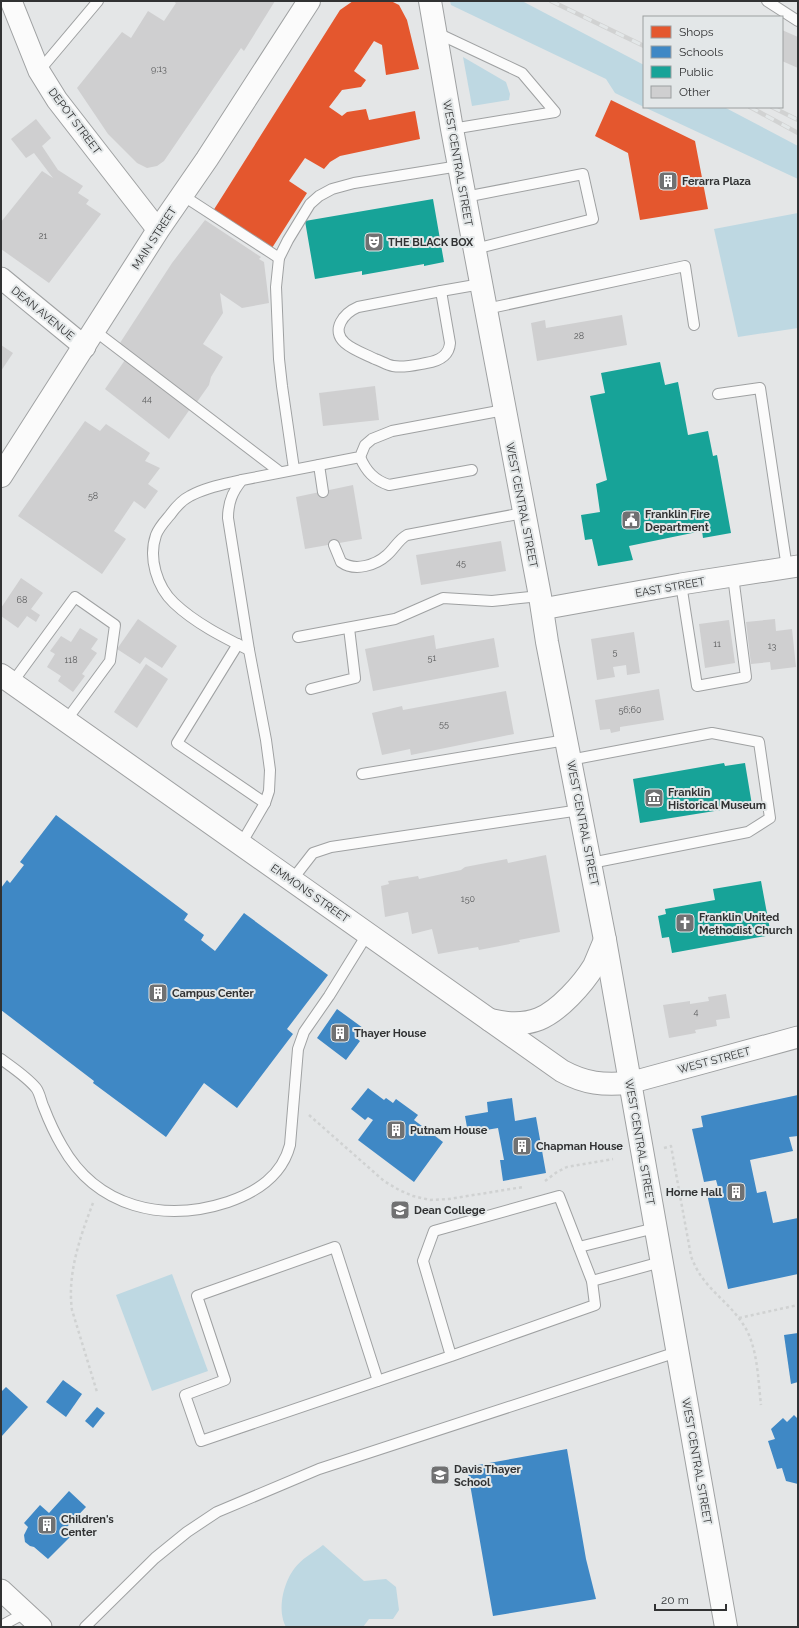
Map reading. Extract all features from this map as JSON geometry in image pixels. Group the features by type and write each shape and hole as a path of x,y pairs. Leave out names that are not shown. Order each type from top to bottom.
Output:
{"main road":[{"name":"WEST CENTRAL STREET","path":"419,1 433,18 452,130 523,513 591,863 726,1627"},
{"name":"MAIN STREET","path":"1,476 90,339 158,230 207,159 309,2"},
{"name":"EMMONS STREET","path":"6,679 562,1071 577,1079 588,1082 602,1084 629,1083"},
{"path":"490,1020 506,1024 514,1024 539,1019 552,1012 572,994 584,979 593,966 605,940"}],"street":[{"name":"DEPOT STREET","path":"10,1 39,71 57,100 158,230"},
{"name":"DEAN AVENUE","path":"1,278 90,339"},
{"name":"EAST STREET","path":"541,602 681,584 792,567"},
{"name":"WEST STREET","path":"629,1083 798,1037"},
{"path":"1,1590 41,1627"}],"lane":[{"path":"39,71 98,1"},
{"path":"767,1 798,21"},
{"path":"433,18 522,73 555,112 452,130"},
{"path":"294,469 284,407 279,360 276,287 279,258 288,240 310,204 325,192 354,183 459,166"},
{"path":"465,197 583,174 594,219 475,249"},
{"path":"182,195 279,258"},
{"path":"486,309 685,266 694,326"},
{"path":"441,291 450,343 449,350 440,359 413,366 391,366 352,348 344,342 341,337 339,330 340,323 344,316 358,307 441,291 481,284"},
{"path":"90,339 280,472"},
{"path":"718,394 760,388 792,567"},
{"path":"472,470 389,485 378,479 365,468 360,456 365,445 372,439 392,431 504,410"},
{"path":"249,650 196,621 173,602 155,571 154,554 156,536 161,526 182,501 189,496 208,489 242,480 360,456"},
{"path":"319,465 323,492"},
{"path":"241,844 265,803 270,781 269,758 249,650 228,518 230,499 242,480"},
{"path":"334,545 341,562 349,566 362,566 378,562 407,535 523,513"},
{"path":"681,584 697,686 746,676 733,576"},
{"path":"6,679 75,597 115,625 110,661 66,722"},
{"path":"298,637 395,619 443,598 541,602"},
{"path":"310,689 355,678 349,628"},
{"path":"238,644 178,743 265,803"},
{"path":"362,774 712,733 759,742 770,818 748,832 591,863"},
{"path":"292,880 313,853 331,848 580,810"},
{"path":"1,1059 37,1089 50,1125 63,1148 79,1171 99,1188 115,1198 153,1210 184,1212 214,1207 241,1198 264,1185 278,1171 287,1158 290,1145 298,1049 304,1032 329,996 368,933"},
{"path":"378,1381 335,1247 197,1296 225,1380 185,1396 201,1442 451,1356 595,1305 592,1281 559,1196 434,1231 423,1261 451,1356"},
{"path":"579,1247 655,1228"},
{"path":"592,1281 661,1262"},
{"path":"85,1627 155,1558 187,1532 217,1512 319,1469 677,1352"},
{"path":"1,1626 25,1613"}],"path":[{"path":"293,1101 384,1180 399,1190 413,1196 430,1200 450,1199 527,1186"},
{"path":"658,1149 671,1146 691,1256 695,1268 702,1279 744,1324 752,1342 761,1405"},
{"path":"541,1182 566,1167 613,1159"},
{"path":"97,1392 72,1310 71,1282 85,1225 99,1188"},
{"path":"739,1318 798,1305"}],"shaded area":[{"path":"450,1 522,1 643,64 643,107 615,93 606,79 451,5"},
{"path":"463,57 506,82 510,94 509,100 472,106"},
{"path":"646,108 726,108 798,146 798,179"},
{"path":"798,213 798,328 738,337 714,229"},
{"path":"172,1274 208,1371 152,1391 116,1295"},
{"path":"323,1545 364,1581 386,1579 396,1587 399,1610 393,1619 369,1619 363,1627 286,1627 282,1613 282,1597 290,1575 297,1565"}],"building: Shops":[{"path":"353,1 391,1 399,5 407,20 419,69 386,75 382,45 374,41 354,71 366,80 361,87 342,90 329,107 342,116 347,112 366,109 369,120 415,111 420,139 340,156 330,162 324,169 305,158 289,181 307,193 272,248 213,211 340,10"},
{"name":"Ferarra Plaza","path":"611,100 695,141 708,209 640,220 628,153 595,136"}],"building: Schools":[{"name":"Campus Center","path":"56,815 188,914 184,920 204,935 201,940 215,951 244,913 328,975 287,1029 293,1034 237,1108 204,1083 166,1137 93,1083 94,1081 1,1010 1,888 7,880 10,883 24,865 20,862"},
{"name":"Thayer House","path":"337,1009 363,1028 356,1038 360,1041 346,1060 317,1038"},
{"name":"Putnam House","path":"368,1088 384,1100 386,1098 393,1103 396,1099 418,1115 414,1120 443,1142 414,1182 358,1140 373,1120 368,1117 365,1120 351,1109"},
{"name":"Horne Hall","path":"798,1095 798,1136 789,1137 793,1151 750,1160 757,1193 766,1191 773,1223 798,1218 798,1274 728,1289 707,1194 719,1191 716,1180 704,1182 692,1129 703,1127 701,1116"},
{"name":"Chapman House","path":"512,1098 515,1121 536,1117 546,1173 503,1181 500,1160 504,1160 498,1128 468,1133 465,1116 488,1112 487,1102"},
{"path":"798,1333 798,1382 791,1384 784,1335"},
{"path":"63,1380 82,1394 66,1417 46,1402"},
{"path":"6,1387 28,1407 1,1437 1,1392"},
{"path":"97,1407 105,1413 93,1428 85,1421"},
{"path":"794,1415 798,1419 798,1484 786,1481 782,1468 777,1469 768,1441 775,1439 771,1429 783,1418 787,1422"},
{"path":"567,1449 586,1559 596,1599 493,1616 467,1467"},
{"name":"Children's Center","path":"69,1491 86,1507 64,1530 71,1536 48,1559 34,1547 25,1542 24,1535 28,1527 24,1523 40,1505 49,1513"}],"building: Public":[{"name":"THE BLACK BOX","path":"433,199 444,262 362,275 362,271 315,279 305,221"},
{"path":"660,362 665,385 678,382 688,435 708,431 713,456 717,455 731,533 703,538 702,531 629,546 633,560 598,566 592,539 585,540 581,515 600,512 596,484 607,480 590,396 605,393 601,373"},
{"path":"724,763 725,766 745,763 752,805 640,823 633,779"},
{"path":"761,881 771,935 672,953 669,937 662,938 658,916 666,914 665,909 715,900 713,889"}],"building: Other":[{"path":"173,1 275,1 244,51 241,48 164,161 157,166 147,168 137,163 108,134 77,88 122,32 131,38 148,11 164,21 176,3"},
{"path":"783,30 798,37 798,68 783,61"},
{"path":"36,119 51,138 42,146 58,170 83,186 78,193 89,200 86,204 101,214 49,283 1,249 1,222 42,171 53,178 34,153 26,158 11,139"},
{"path":"205,220 261,257 259,259 264,262 269,303 242,308 220,293 223,313 203,344 223,357 211,377 209,385 197,402 141,359 139,362 118,346 172,263"},
{"path":"622,315 627,345 537,361 531,323 545,320 546,328"},
{"path":"1,345 13,353 1,371"},
{"path":"125,360 190,409 169,439 105,389"},
{"path":"375,386 379,420 323,426 319,393"},
{"path":"85,421 100,431 106,424 150,453 145,461 160,468 148,484 158,491 145,509 134,501 114,531 126,539 102,574 18,516"},
{"path":"353,485 362,539 305,549 296,497"},
{"path":"501,541 506,571 421,585 416,555"},
{"path":"21,578 43,593 31,609 40,615 36,622 27,616 18,628 1,616 1,608"},
{"path":"138,619 177,646 162,668 145,657 140,664 117,649"},
{"path":"775,619 776,631 792,629 796,667 771,670 770,662 751,664 746,622"},
{"path":"729,620 735,663 705,668 699,624"},
{"path":"80,628 98,639 91,649 97,653 82,674 85,676 73,692 58,681 61,676 47,667 55,654 50,651 61,636 71,642"},
{"path":"634,632 640,673 627,675 626,665 613,667 615,677 597,680 591,639"},
{"path":"434,635 436,649 494,638 499,667 373,691 365,649"},
{"path":"146,664 168,679 137,728 114,712"},
{"path":"659,689 664,720 620,727 620,731 611,733 610,729 600,730 595,700"},
{"path":"506,691 514,734 411,755 410,749 382,755 372,713 402,706 403,710"},
{"path":"546,855 560,932 479,950 478,947 438,954 432,929 412,934 408,912 385,917 381,886 389,884 388,881 418,876 419,879 461,870 465,867 507,859 508,863"},
{"path":"726,994 730,1018 716,1020 717,1026 695,1030 696,1033 669,1038 663,1005 690,1001 690,1004 709,1001 708,997"}],"railway":[{"path":"551,1 643,46"},
{"path":"752,108 798,133"},
{"path":"774,108 798,120"}],"place":[{"name":"Ferarra Plaza","path":"668,181"},
{"name":"THE BLACK BOX","path":"374,242"},
{"name":"Franklin Fire Department","path":"631,520"},
{"name":"Franklin Historical Museum","path":"654,798"},
{"name":"Franklin United Methodist Church","path":"685,923"},
{"name":"Campus Center","path":"158,993"},
{"name":"Thayer House","path":"340,1033"},
{"name":"Putnam House","path":"396,1130"},
{"name":"Chapman House","path":"522,1146"},
{"name":"Horne Hall","path":"736,1192"},
{"name":"Dean College","path":"400,1210"},
{"name":"Davis Thayer School","path":"440,1475"},
{"name":"Children's Center","path":"47,1525"}]}
